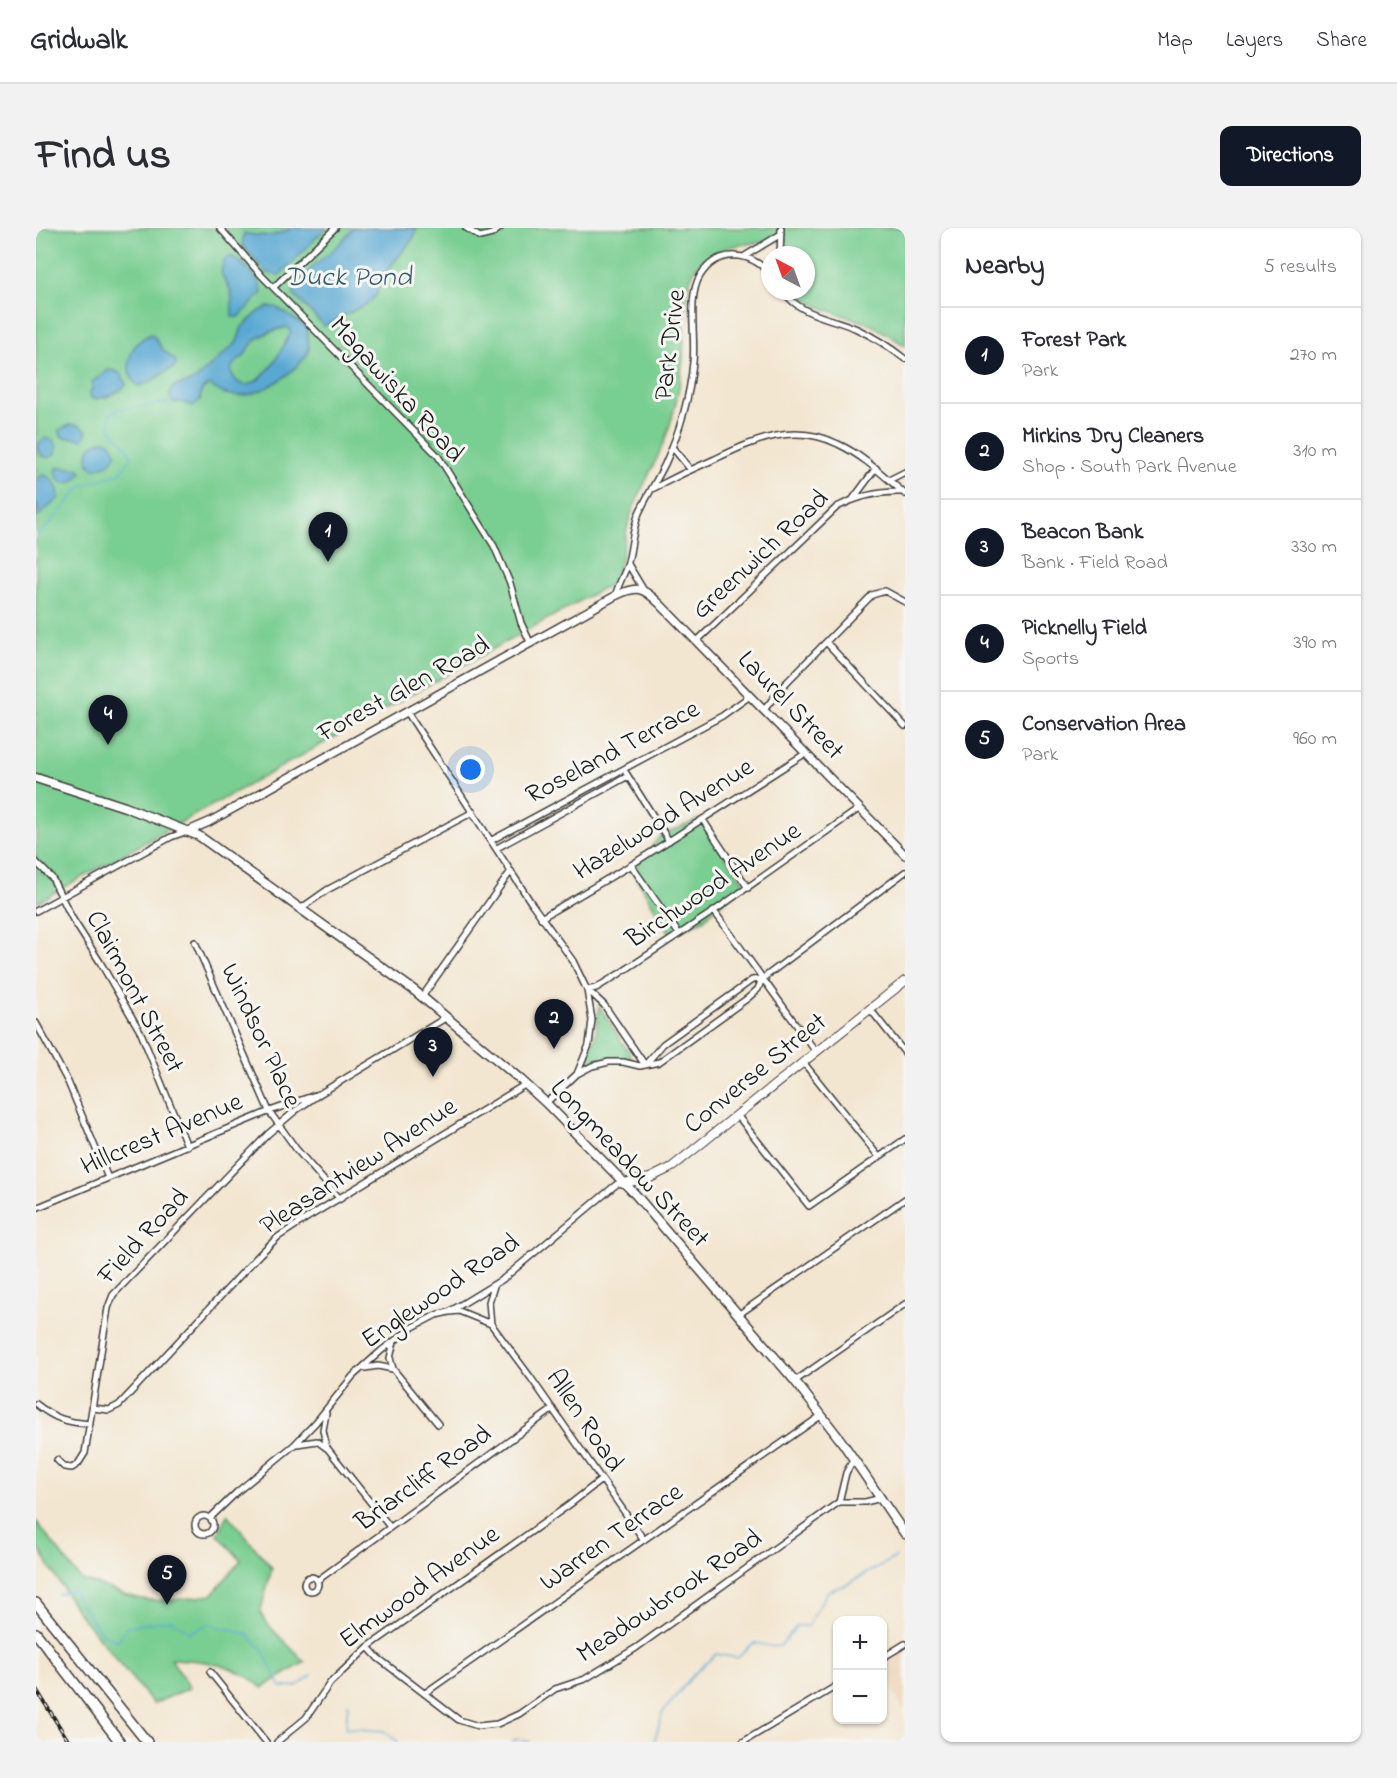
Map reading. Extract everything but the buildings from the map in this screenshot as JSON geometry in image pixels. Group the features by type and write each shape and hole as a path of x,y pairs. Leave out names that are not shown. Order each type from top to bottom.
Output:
{"highway":[{"path":"36,1603 147,1742"},
{"path":"36,1633 120,1742"}],"main road":[{"name":"Longmeadow Street","path":"36,778 135,811 199,836 422,997 526,1084 624,1183 795,1381 854,1458 905,1534"},
{"name":"Converse Street","path":"624,1183 650,1178 668,1169 905,981"}],"street":[{"name":"Magawiska Road","path":"220,228 274,288 438,456 494,546 510,583 531,644"},
{"path":"274,288 335,228"},
{"path":"466,228 480,237 492,234 500,228"},
{"path":"780,246 781,231"},
{"path":"745,256 781,231"},
{"path":"745,256 761,266"},
{"name":"Park Drive","path":"615,596 627,564 638,514 672,447 692,371 695,336 694,298 698,282 706,269 720,259 745,256"},
{"path":"791,300 799,308 861,331 882,342 905,359"},
{"path":"652,489 758,440 772,436 801,434 817,436 839,444 876,468 904,493"},
{"path":"672,447 690,470"},
{"name":"Greenwich Road","path":"853,500 876,468"},
{"path":"889,480 905,472"},
{"name":"Greenwich Road","path":"697,641 827,515 853,500 886,491 904,493"},
{"path":"627,564 643,589"},
{"name":"Laurel Street","path":"643,589 904,851"},
{"name":"Forest Glen Road","path":"186,832 198,828 615,596 628,590 643,589"},
{"path":"764,710 867,599 876,593 885,591 905,602"},
{"path":"826,642 905,726"},
{"name":"Roseland Terrace","path":"492,840 722,716 750,696"},
{"path":"407,712 541,918 573,961 587,990 592,1028 589,1045 577,1074"},
{"name":"Hazelwood Avenue","path":"541,918 631,865 806,753"},
{"path":"623,770 669,841"},
{"path":"496,848 628,776"},
{"name":"Birchwood Avenue","path":"587,990 604,983 714,911 860,808"},
{"path":"300,909 327,890 473,812"},
{"path":"703,820 748,888"},
{"path":"36,911 171,837 186,832"},
{"name":"Clairmont Street","path":"36,862 52,878 141,1033 187,1146"},
{"path":"631,865 679,934"},
{"path":"422,997 511,871"},
{"path":"645,1065 663,1044 703,1017 736,990 752,980 762,979 905,872"},
{"path":"714,911 816,1052"},
{"name":"Windsor Place","path":"195,942 270,1111 297,1150 340,1198"},
{"path":"546,1103 577,1074 591,1066 623,1062 640,1066 662,1060 758,990 762,979"},
{"path":"587,990 604,1005 645,1065"},
{"path":"870,1009 905,1053"},
{"name":"Field Road","path":"57,1460 68,1469 74,1468 85,1453 107,1311 113,1295 295,1111 447,1017"},
{"path":"36,1023 68,1082 108,1178"},
{"path":"803,1062 879,1157"},
{"name":"Pleasantview Avenue","path":"93,1407 109,1410 119,1405 271,1244 304,1220 526,1084"},
{"name":"Field Road","path":"270,1111 321,1094"},
{"name":"Hillcrest Avenue","path":"36,1208 270,1111"},
{"path":"737,1115 809,1206 905,1139"},
{"name":"Englewood Road","path":"210,1518 237,1492 294,1445 361,1369 394,1340 428,1319 449,1312 494,1286 617,1184 624,1183"},
{"path":"738,1315 905,1199"},
{"path":"449,1312 459,1311 491,1324 489,1302 494,1286"},
{"path":"795,1381 905,1304"},
{"name":"Allen Road","path":"491,1324 644,1540"},
{"path":"394,1340 390,1358 393,1369 438,1424"},
{"path":"361,1369 378,1366 393,1369"},
{"path":"36,1404 53,1417 67,1422 90,1424"},
{"path":"328,1406 323,1430 328,1449"},
{"name":"Briarcliff Road","path":"318,1580 553,1409"},
{"name":"Warren Terrace","path":"425,1693 822,1415"},
{"path":"294,1445 314,1441 328,1449 390,1527"},
{"path":"854,1458 846,1473 839,1502 865,1503 882,1498"},
{"name":"Elmwood Avenue","path":"277,1742 306,1718 330,1683 368,1647 601,1480"},
{"name":"Meadowbrook Road","path":"368,1647 455,1718 468,1725 490,1726 509,1720 549,1692 585,1679 624,1656 839,1502"},
{"path":"887,1655 905,1644"},
{"path":"210,1672 266,1742"},
{"path":"743,1742 833,1687"}],"shaded area":[{"path":"905,1649 905,1708 903,1709 887,1682 887,1660"}],"green space":[{"path":"36,228 905,228 905,346 869,324 831,311 808,300 815,300 815,246 787,246 787,240 739,245 717,252 698,265 688,286 682,367 673,415 664,442 632,512 614,582 36,903"},
{"path":"700,819 744,883 703,920 671,935 632,871 660,836"},
{"path":"599,1006 633,1059 610,1057 587,1061 596,1034"},
{"path":"227,1514 272,1568 260,1613 273,1630 305,1662 262,1688 242,1673 220,1665 171,1659 190,1688 153,1704 76,1610 36,1544 36,1521 81,1580 141,1599 168,1600 212,1595 241,1560 218,1535"}],"water":[{"path":"293,228 326,228 280,275 267,273 242,245 244,233 269,235"},
{"name":"Duck Pond","path":"353,228 417,228 413,239 381,278 377,294 369,303 324,326 293,294 306,274 337,247"},
{"path":"231,256 255,276 262,293 239,317 232,317 231,292 221,271 224,260"},
{"path":"268,307 276,307 307,327 309,351 302,361 287,375 260,391 240,396 229,395 210,385 202,389 200,400 193,406 181,402 173,403 170,397 171,388 197,378 237,342 242,327","holes":["287,327 290,334 271,367 262,376 251,384 245,385 235,379 231,371 233,366 257,339 279,329"]},
{"path":"152,334 163,350 176,361 176,366 148,383 138,386 130,372 130,357 138,343"},
{"path":"108,370 120,373 126,385 110,395 92,399 89,394 92,382"},
{"path":"70,425 79,425 87,431 83,439 62,437 59,430"},
{"path":"45,438 53,440 57,447 55,454 49,458 42,456 38,450 39,443"},
{"path":"105,440 111,443 117,454 104,466 94,469 88,462 89,450 96,442"},
{"path":"61,467 80,469 82,472 71,482 64,483 57,477 55,471"},
{"path":"43,475 55,483 59,498 36,518 36,512 39,510 36,504 36,481"}],"waterway":[{"path":"36,536 48,526 82,486 120,473 132,457 127,447 109,427 110,414 119,409 168,403 173,400"},
{"path":"654,1742 663,1712 694,1674 716,1654 738,1658 755,1643 772,1647 780,1646 797,1626 808,1626 827,1592 847,1584 896,1557"},
{"path":"58,1594 73,1590 100,1632 117,1641 128,1626 172,1620 189,1632 209,1624 247,1634 262,1649 281,1687 297,1686 312,1675"},
{"path":"348,1704 346,1728 384,1731 398,1742"},
{"path":"512,1742 516,1739 530,1742"}],"railway":[{"path":"36,1689 69,1742"}],"place":[{"name":"Forest Park","path":"328,562"},
{"name":"Picknelly Field","path":"108,745"},
{"name":"Mirkins Dry Cleaners","path":"554,1049"},
{"name":"Beacon Bank","path":"433,1077"},
{"name":"Conservation Area","path":"167,1605"}]}
